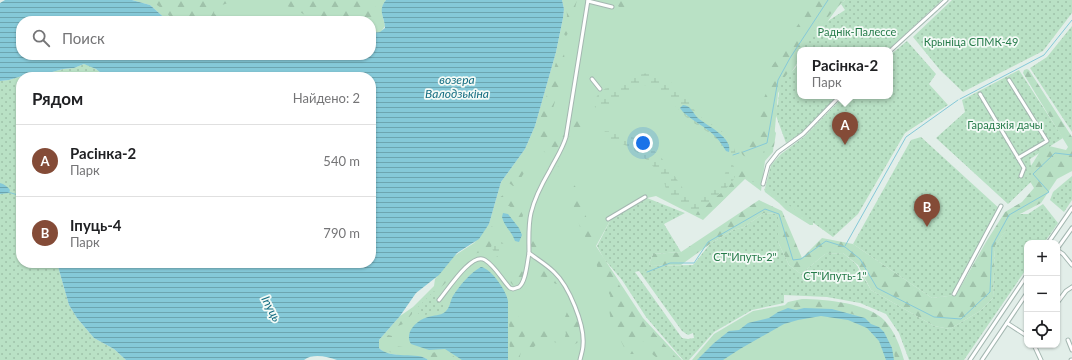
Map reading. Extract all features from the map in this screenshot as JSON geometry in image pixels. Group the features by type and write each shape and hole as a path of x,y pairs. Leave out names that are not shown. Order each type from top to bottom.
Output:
{"street":[{"path":"439,300 469,264 481,258 489,263 510,288 519,288 525,280 529,253 531,213 549,170 562,150 566,137 588,0 612,7"},
{"path":"893,48 946,0"},
{"path":"592,79 600,89"},
{"path":"1009,80 1047,141 1018,158"},
{"path":"980,94 1024,168 1021,176"},
{"path":"763,184 768,165 778,152 803,134 837,99"},
{"path":"608,219 645,197"},
{"path":"954,294 1001,206"},
{"path":"1050,240 1071,210"},
{"path":"1060,246 1072,228"},
{"path":"1060,252 1072,265"},
{"path":"529,253 554,272 567,290 579,316 582,329 583,345 580,360"},
{"path":"970,360 1026,276"},
{"path":"1060,300 1066,291 1072,287"},
{"path":"982,360 1024,298"},
{"path":"1007,323 1024,334"},
{"path":"1068,340 1072,350"},
{"path":"1035,348 1040,360"}],"green space":[{"path":"132,0 386,0 382,10 385,26 381,32 376,32 376,16 162,16 150,5"},
{"path":"150,0 234,0 219,6 214,13 216,16 169,16"},
{"path":"270,0 373,0 376,8 375,16 306,16 294,8 275,3"},
{"path":"562,0 845,0 838,7 809,47 797,47 797,64 778,93 773,152 765,161 761,191 745,179 703,220 656,196 647,198 611,219 596,246 643,318 682,360 428,360 423,357 410,357 385,353 379,348 379,340 400,316 413,307 434,286 435,279 454,256 474,243 489,224 501,182 525,149 535,126 556,52 564,9"},
{"path":"566,0 577,0 569,32 566,36 563,33 567,16"},
{"path":"616,0 627,0 629,7 623,10 618,6 610,5 611,2"},
{"path":"812,0 844,0 827,18 811,24 806,28 801,37 802,47 797,47 797,61 778,86 769,109 769,123 776,133 774,146 768,151 748,157 745,156 741,152 741,147 752,138 758,125 762,102 768,89 768,75 771,67 781,54 792,33 805,15"},
{"path":"845,0 942,0 891,47 804,47 808,38 817,28 845,10 841,4"},
{"name":"Крыніца СПМК-49","path":"952,0 1072,0 1072,13 1043,51 963,92 940,70 913,37"},
{"path":"1072,26 1072,132 1030,68 1047,57"},
{"path":"907,41 936,74 929,84 948,105 905,133 858,214 833,237 765,188 771,165 781,154 805,136 841,99 893,99 893,53"},
{"path":"563,52 564,66 562,78 547,131 550,137 557,136 564,127 565,135 559,151 550,155 543,151 539,146 537,131 558,55"},
{"path":"84,64 100,72 52,72 74,68"},
{"name":"Раднік-Палессе","path":"797,65 797,99 836,99 804,131 786,143 775,113 778,103 780,84"},
{"path":"1027,69 1072,137 1072,171 1057,179 1041,203 1017,215 995,246 993,298 980,311 950,329 934,326 871,290 858,265 843,253 825,254 801,274 789,265 778,242 777,214 764,213 744,227 733,230 710,244 681,265 652,266 649,264 653,254 681,252 759,200 782,211 802,258 822,238 853,244 932,298 956,295 1005,212 1022,202 1034,188 1028,178 1029,169 1041,150 1049,146 1066,150 1068,147 1023,73 1024,70"},
{"name":"Гарадзкія дачы","path":"1019,70 1063,138 1030,159 1033,180 1008,204 936,138 965,112 962,100"},
{"path":"650,73 661,76 680,90 697,114 726,135 734,147 736,155 733,159 728,157 714,137 706,130 686,117 662,93 649,86 638,86 627,91 603,108 597,109 595,107 594,102 598,94 604,89 623,83 639,75"},
{"path":"16,78 16,268 58,268 69,305 77,318 94,338 114,349 126,360 0,360 0,81"},
{"path":"575,116 581,118 587,131 585,134 572,139 569,137 570,129 572,120"},
{"path":"605,131 632,137 654,151 671,169 686,192 696,198 703,198 719,185 730,164 733,165 736,175 727,188 702,209 699,211 690,211 670,199 662,177 647,160 621,143 606,137 603,134"},
{"path":"921,137 1001,210 956,295 932,298 853,244 911,140"},
{"path":"527,156 531,159 529,164 517,184 513,186 509,183 512,174"},
{"path":"564,157 567,158 568,163 566,169 561,172 558,170 558,166"},
{"path":"739,165 743,165 755,179 754,182 751,182 743,177 740,178 730,193 715,208 704,214 693,214 694,211 704,208 714,198 728,188 735,177 737,167"},
{"path":"1072,176 1072,200 1064,212 1050,200 1053,192"},
{"path":"570,185 574,185 579,191 582,209 597,237 595,242 587,240 580,227 569,191"},
{"path":"766,188 813,222 813,225 810,225 786,210 765,192 764,189"},
{"path":"507,194 513,198 523,215 522,219 520,220 517,218 512,208 509,206 507,206 503,211 498,210 498,200"},
{"path":"647,198 685,213 664,224 681,252 653,254 649,264 652,266 693,265 710,244 733,230 744,227 764,213 778,214 778,242 789,265 801,274 825,254 843,253 856,264 871,290 934,326 950,329 980,311 993,298 995,246 1017,214 1028,214 1043,204 1058,223 1046,240 1024,240 1024,272 964,360 909,360 899,333 886,314 860,303 827,297 784,295 784,303 752,310 714,332 689,360 683,360 646,317 622,280 604,259 597,246 611,219","holes":["639,271 682,331 688,335 693,333 694,338 682,338 635,272"]},
{"path":"495,225 497,230 491,247 493,252 500,259 499,263 496,263 484,252 477,253 464,262 441,288 435,292 432,292 432,289 441,281 459,259 482,242 492,226"},
{"path":"534,237 537,237 539,240 539,250 537,253 533,251 531,247"},
{"path":"498,239 503,243 504,248 498,254 494,252 492,245 494,241"},
{"path":"600,256 604,259 633,309 678,360 656,357 653,355 647,344 643,341 639,342 637,354 630,354 626,351 611,321 609,309 611,300 610,295 600,278 596,262 596,257"},
{"path":"479,260 483,261 483,264 475,266 470,271 467,270 474,262"},
{"path":"518,268 522,270 523,277 518,286 515,286 510,280 514,269"},
{"path":"538,268 545,268 550,271 555,275 559,281 559,284 555,284 544,277 527,276"},
{"path":"432,293 445,306 445,310 422,317 415,310"},
{"path":"802,299 846,303 869,310 878,315 892,330 899,344 904,360 895,360 894,350 886,333 882,328 872,323 867,318 830,308 791,308 785,305 788,302"},
{"path":"808,301 866,312 891,332 901,360 692,360 714,334 753,311"},
{"path":"513,307 518,309 519,324 525,335 519,360 510,360 509,313 510,309"},
{"path":"570,310 575,312 581,329 581,335 576,343 564,345 543,340 538,342 533,348 529,347 534,337 544,330 551,329 561,337 565,337 566,333 562,325 567,312"},
{"path":"409,312 412,312 412,314 403,324 398,326 398,322"},
{"path":"388,335 392,336 392,346 403,347 406,350 406,353 401,354 389,352 384,349 382,343"},
{"path":"442,350 448,352 458,360 431,360 430,357 432,353"}],"water":[{"name":"возера Валодзькіна","path":"5,0 132,0 150,5 162,16 16,16 16,60 376,60 376,32 380,32 385,28 382,7 386,0 562,0 564,9 556,52 535,126 525,149 501,182 489,224 479,239 457,253 439,275 416,293 400,316 379,340 379,348 384,352 397,355 424,357 428,360 337,360 316,356 304,360 126,360 114,349 94,338 77,318 69,305 58,268 376,268 376,72 100,72 84,64 74,68 52,72 16,72 16,78 0,81 0,3"},
{"path":"683,105 688,106 699,119 724,137 729,147 729,152 726,151 716,137 683,112 680,108"},
{"path":"0,183 10,190 9,193 0,194"},
{"path":"503,213 508,214 519,228 522,235 519,242 515,241 504,223 502,217"},
{"path":"481,267 485,268 494,276 507,297 508,360 462,360 445,349 429,350 411,344 409,335 413,327 420,321 430,316 445,312 448,309 453,296 462,284 469,276"},
{"path":"788,308 796,310 804,308 832,309 865,318 871,324 879,327 884,332 892,348 894,360 886,360 879,341 867,328 848,320 821,316 784,324 723,360 697,360 729,331 739,330 748,323 769,318"}],"waterway":[{"path":"797,47 828,0"},
{"path":"960,99 1044,55 1072,20"},
{"path":"743,152 767,143 778,80 797,47"},
{"path":"845,246 906,137 958,100"},
{"path":"733,155 739,153"},
{"path":"647,272 670,263 694,263 708,242 765,209 779,214 793,260 801,259 826,241 845,247 860,259 877,288 934,317 961,319 990,292 992,246 1009,215 1049,192 1033,174 1055,153 1072,155"},
{"path":"8,192 16,194"}],"place":[{"name":"Расінка-2","path":"845,145"},
{"name":"Іпуць-4","path":"927,227"}],"park label":[{"name":"СТ\"Ипуть-2\"","path":"745,257"},
{"name":"СТ\"Ипуть-1\"","path":"835,276"}],"water label":[{"name":"Іпуць","path":"271,309"}]}
